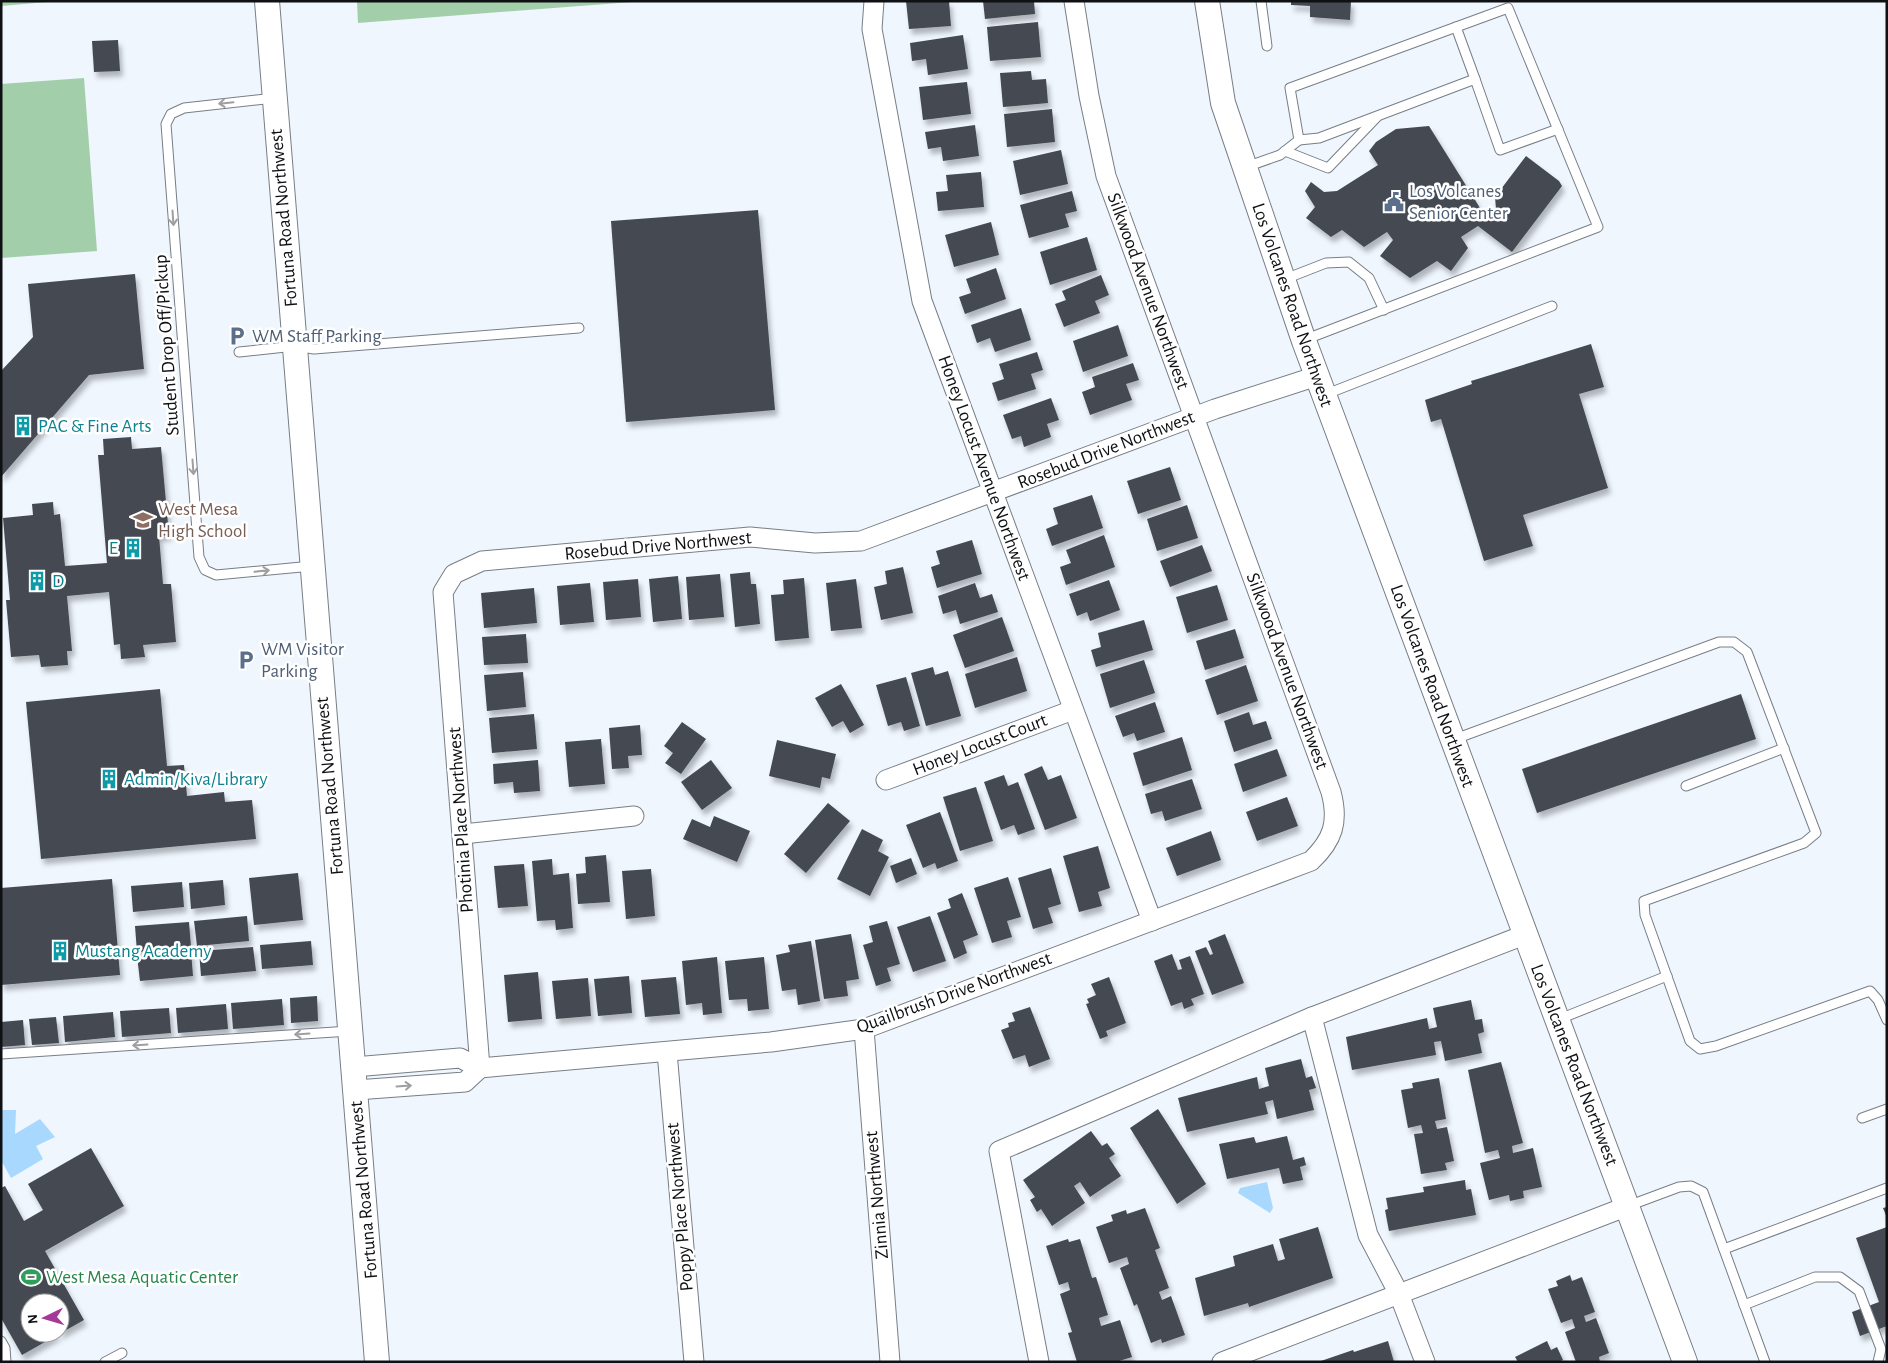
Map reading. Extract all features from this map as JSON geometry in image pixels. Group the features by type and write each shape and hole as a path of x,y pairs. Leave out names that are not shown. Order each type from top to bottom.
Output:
{"street":[{"name":"Fortuna Road Northwest","path":"267,1 377,1362"},
{"name":"Honey Locust Avenue Northwest","path":"874,1 872,29 922,301 1152,921"},
{"name":"Silkwood Avenue Northwest","path":"1074,1 1089,96 1106,176 1331,792 1336,809 1334,827"},
{"name":"Los Volcanes Road Northwest","path":"1207,1 1223,103 1304,341 1524,935 1628,1206 1684,1362"},
{"name":"Rosebud Drive Northwest","path":"454,574 482,561 750,537 815,543 861,541 994,493 1193,417 1320,386"},
{"name":"Photinia Place Northwest","path":"454,574 443,592 480,1068"},
{"name":"Honey Locust Court","path":"886,780 1073,710"},
{"path":"463,834 634,816"},
{"name":"Quailbrush Drive Northwest","path":"354,1067 460,1058 480,1068 772,1042 864,1029 1311,861 1325,848 1334,827"},
{"path":"1039,1362 999,1151 1312,1017 1524,935"},
{"path":"1312,1017 1368,1236 1399,1294 1425,1362"},
{"name":"Zinnia Northwest","path":"864,1029 890,1362"},
{"name":"Poppy Place Northwest","path":"666,1052 694,1362"},
{"path":"356,1090 466,1082 480,1068"},
{"path":"1222,1362 1628,1206"}],"lane":[{"path":"1261,1 1268,46"},
{"path":"1299,140 1290,88 1508,8 1598,227 1304,341"},
{"path":"1456,27 1500,150 1558,129"},
{"path":"1244,168 1285,151 1299,140 1318,138 1475,79"},
{"name":"Student Drop Off/Pickup","path":"275,98 184,108 171,114 166,124 200,557 205,570 216,575 313,566"},
{"path":"1285,151 1328,168 1379,116"},
{"path":"1283,280 1326,264 1349,262 1369,278 1384,310"},
{"path":"1320,386 1552,306"},
{"path":"238,352 295,346 314,349 579,328"},
{"path":"1452,740 1719,642 1734,642 1747,652 1816,833 1804,843 1644,901 1645,915 1690,1042 1700,1049 1716,1046 1870,991 1878,1000 1887,1020"},
{"path":"1686,786 1784,748"},
{"path":"1557,1020 1667,976"},
{"path":"1,1054 350,1031"},
{"path":"1862,1118 1887,1109"},
{"path":"1628,1206 1679,1187 1691,1186 1703,1192 1762,1361"},
{"path":"1724,1249 1887,1188"},
{"path":"1744,1305 1815,1277 1840,1277 1859,1291 1881,1348 1878,1362"},
{"path":"1,1341 5,1348 6,1362"},
{"path":"104,1362 122,1352"}],"green space":[{"path":"1,1 59,1 1,6"},
{"path":"357,1 645,1 358,23"},
{"path":"84,78 97,251 1,258 1,84"}],"water":[{"path":"1,1110 16,1110 15,1134 40,1119 55,1137 36,1146 43,1159 11,1178 1,1160"},
{"path":"1267,1182 1273,1208 1270,1213 1238,1193 1240,1188"}],"building":[{"path":"906,1 949,1 951,26 909,29"},
{"path":"983,1 1034,1 1035,14 985,19"},
{"path":"1291,1 1351,1 1350,20 1310,17 1310,6 1291,5"},
{"path":"1038,22 1041,57 990,61 987,27"},
{"path":"963,35 968,69 928,75 926,59 912,61 910,43"},
{"path":"118,40 120,71 94,72 92,41"},
{"path":"1031,71 1032,80 1046,79 1048,103 1003,107 1000,73"},
{"path":"967,82 971,114 923,120 919,87"},
{"path":"1052,109 1055,142 1007,147 1004,114"},
{"path":"975,125 979,156 943,161 941,147 928,149 925,132"},
{"name":"Los Volcanes Senior Center","path":"1429,126 1485,216 1491,216 1496,209 1495,197 1526,156 1559,181 1562,186 1512,252 1478,226 1461,237 1468,248 1451,271 1437,261 1410,278 1380,256 1393,240 1387,232 1364,247 1342,230 1331,237 1306,218 1315,207 1305,191 1311,182 1324,192 1337,191 1378,165 1369,151 1376,142 1396,129"},
{"path":"1061,150 1068,184 1020,195 1013,161"},
{"path":"981,172 984,207 938,211 936,192 948,191 946,175"},
{"path":"1072,191 1077,211 1065,214 1069,227 1029,238 1020,205"},
{"path":"758,210 775,410 626,422 611,221"},
{"path":"991,222 999,255 954,267 945,235"},
{"path":"1087,237 1097,270 1050,285 1040,252"},
{"path":"996,268 1006,299 965,314 959,297 971,293 966,279"},
{"name":"PAC & Fine Arts","path":"135,274 144,369 89,375 1,477 1,371 33,337 28,284"},
{"path":"1101,275 1109,295 1095,301 1100,313 1064,327 1055,304 1066,300 1062,291"},
{"path":"1021,308 1031,340 995,352 990,338 977,343 971,325"},
{"path":"1118,325 1128,356 1083,372 1073,341"},
{"path":"1591,344 1604,387 1579,394 1608,488 1523,515 1533,546 1484,561 1441,419 1431,422 1425,400 1472,384 1471,381"},
{"path":"1037,352 1043,370 1031,374 1036,389 998,401 992,383 1004,379 999,364"},
{"path":"1133,363 1139,380 1126,384 1132,400 1090,415 1082,392 1095,387 1092,377"},
{"path":"1051,398 1059,420 1047,424 1051,437 1024,447 1021,436 1012,439 1003,415"},
{"path":"131,437 132,449 161,447 169,535 159,536 163,584 171,584 176,642 143,645 145,657 121,659 120,644 114,645 109,592 67,596 72,651 67,651 68,665 41,667 39,655 11,657 6,600 10,600 3,518 33,515 32,504 53,502 54,515 60,514 65,566 107,563 98,455 104,455 103,439"},
{"path":"1170,467 1181,500 1138,514 1127,481"},
{"path":"1092,495 1103,528 1052,546 1046,529 1058,524 1053,508"},
{"path":"1187,505 1198,538 1157,551 1147,519"},
{"path":"1104,535 1115,567 1066,585 1060,567 1071,563 1066,550"},
{"path":"972,540 982,574 937,588 931,567 940,564 936,551"},
{"path":"1202,545 1212,571 1170,587 1160,561"},
{"path":"903,567 913,613 881,620 874,587 887,584 885,571"},
{"path":"750,572 751,584 756,584 760,624 735,627 730,574"},
{"path":"720,574 724,617 689,620 686,577"},
{"path":"678,576 682,619 653,622 649,579"},
{"path":"804,578 809,638 775,641 771,595 784,594 783,580"},
{"path":"638,579 641,617 606,620 603,582"},
{"path":"856,579 862,628 831,631 826,583"},
{"path":"1109,580 1120,610 1090,621 1087,612 1077,616 1069,594"},
{"path":"590,583 594,622 560,625 557,586"},
{"path":"975,583 980,598 992,594 998,612 960,624 956,610 943,614 938,596"},
{"path":"1217,585 1228,620 1187,633 1176,597"},
{"path":"534,588 537,623 484,628 481,593"},
{"path":"1002,617 1014,651 965,668 953,635"},
{"path":"1144,620 1153,650 1096,667 1091,650 1101,647 1098,633"},
{"path":"1235,629 1244,658 1205,670 1196,641"},
{"path":"526,634 528,663 484,665 482,637"},
{"path":"1017,657 1027,691 975,708 965,674"},
{"path":"1144,660 1155,693 1110,708 1100,674"},
{"path":"1246,665 1258,701 1217,715 1205,680"},
{"path":"933,667 935,675 948,671 961,716 926,726 911,673"},
{"path":"523,672 526,707 487,711 484,675"},
{"path":"906,677 920,726 904,731 901,722 888,726 876,685"},
{"path":"841,684 864,725 850,733 843,721 832,727 815,698"},
{"name":"Admin/Kiva/Library","path":"160,689 167,766 184,765 187,796 224,792 225,802 252,800 256,839 41,859 26,702"},
{"path":"1741,694 1756,739 1537,813 1522,769"},
{"path":"1155,702 1165,732 1137,741 1134,733 1123,737 1115,716"},
{"path":"1249,712 1253,725 1266,721 1272,739 1234,752 1224,721"},
{"path":"534,714 537,749 492,753 489,718"},
{"path":"682,722 706,739 681,774 665,763 673,753 664,746"},
{"path":"640,725 642,755 628,756 629,768 612,769 609,728"},
{"path":"1182,737 1192,770 1143,786 1133,753"},
{"path":"601,739 605,784 569,787 565,742"},
{"path":"777,740 836,754 830,779 822,777 820,788 769,776"},
{"path":"1277,749 1287,776 1243,792 1234,764"},
{"path":"538,760 540,791 514,793 513,782 494,784 493,764"},
{"path":"711,760 732,788 702,810 681,782"},
{"path":"1042,766 1048,780 1061,775 1077,818 1045,830 1024,774"},
{"path":"1004,775 1008,786 1018,782 1035,829 1018,835 1014,825 1001,830 984,782"},
{"path":"1192,779 1202,809 1165,821 1162,811 1151,814 1145,794"},
{"path":"976,787 993,841 960,851 943,797"},
{"path":"1287,797 1298,826 1257,841 1246,812"},
{"path":"828,803 850,821 806,873 784,854"},
{"path":"940,812 958,861 937,869 935,863 923,868 906,825"},
{"path":"714,816 750,831 737,862 683,839 692,819 710,827"},
{"path":"862,829 883,840 878,851 889,857 870,896 837,879"},
{"path":"1211,831 1221,860 1177,876 1166,848"},
{"path":"1098,846 1110,888 1098,892 1102,906 1079,912 1063,856"},
{"path":"606,855 610,902 578,904 576,874 586,873 585,857"},
{"path":"911,858 917,874 896,883 890,866"},
{"path":"552,859 553,875 569,873 573,928 556,930 555,920 537,921 532,861"},
{"path":"524,864 528,906 498,908 494,866"},
{"path":"1051,868 1061,904 1048,908 1053,923 1033,929 1018,878"},
{"path":"651,869 655,916 626,919 622,871"},
{"path":"298,873 303,920 254,925 249,878"},
{"path":"1008,877 1021,917 1007,921 1012,937 992,943 974,888"},
{"name":"Mustang Academy","path":"112,879 120,975 1,985 1,888"},
{"path":"223,880 225,905 191,909 189,883"},
{"path":"182,882 184,907 133,912 131,886"},
{"path":"962,893 978,935 963,941 967,953 954,959 937,913 951,908 948,899"},
{"path":"247,916 249,941 197,946 194,921"},
{"path":"930,916 946,961 913,972 897,927"},
{"path":"887,921 900,964 887,968 891,981 876,986 863,945 873,942 869,926"},
{"path":"189,922 191,947 137,952 135,926"},
{"path":"851,934 859,979 846,981 848,996 824,999 815,940"},
{"path":"1225,934 1244,983 1212,995 1195,951 1206,947 1210,955 1213,954 1208,941"},
{"path":"311,941 313,965 262,969 260,945"},
{"path":"811,941 820,1001 798,1005 796,989 782,991 776,955 790,952 788,945"},
{"path":"253,947 256,971 201,976 199,951"},
{"path":"191,951 193,976 140,981 137,956"},
{"path":"1172,954 1178,970 1182,969 1179,960 1190,956 1204,994 1191,999 1194,1005 1184,1009 1182,1002 1171,1006 1154,961"},
{"path":"717,957 722,1013 703,1015 702,1003 686,1005 682,961"},
{"path":"764,957 769,1009 748,1011 747,999 729,1000 725,961"},
{"path":"538,972 542,1019 508,1022 504,975"},
{"path":"629,976 632,1013 598,1016 594,979"},
{"path":"676,977 680,1014 645,1017 641,980"},
{"path":"1109,977 1126,1023 1106,1031 1108,1036 1100,1039 1086,1004 1089,1003 1087,999 1096,995 1091,984"},
{"path":"588,978 591,1016 556,1019 552,981"},
{"path":"317,996 318,1021 291,1023 290,998"},
{"path":"282,999 284,1025 233,1029 231,1003"},
{"path":"1471,1000 1475,1020 1482,1019 1484,1032 1478,1034 1482,1053 1445,1061 1441,1041 1434,1042 1436,1055 1352,1070 1346,1037 1427,1018 1429,1029 1437,1027 1433,1008"},
{"path":"226,1004 228,1029 178,1033 176,1008"},
{"path":"1030,1007 1050,1059 1029,1067 1025,1055 1013,1059 1001,1030 1009,1027 1008,1023 1015,1021 1012,1013"},
{"path":"169,1008 171,1033 122,1037 120,1011"},
{"path":"113,1012 115,1037 65,1042 63,1016"},
{"path":"56,1017 59,1043 32,1045 29,1019"},
{"path":"23,1020 25,1045 1,1047 1,1022"},
{"path":"1301,1059 1306,1078 1312,1076 1316,1088 1309,1090 1314,1110 1277,1119 1273,1100 1265,1102 1268,1114 1187,1132 1178,1098 1257,1077 1259,1089 1269,1086 1265,1068"},
{"path":"1501,1062 1523,1143 1512,1146 1513,1153 1533,1148 1542,1187 1523,1191 1524,1198 1510,1201 1509,1195 1489,1200 1480,1163 1500,1158 1498,1150 1485,1153 1468,1070"},
{"path":"1439,1078 1446,1119 1435,1121 1437,1129 1447,1127 1454,1161 1445,1163 1447,1170 1421,1174 1414,1134 1423,1133 1421,1125 1408,1128 1401,1090 1413,1088 1412,1083"},
{"path":"1158,1109 1206,1184 1177,1204 1130,1128"},
{"path":"1091,1131 1102,1146 1107,1143 1115,1154 1109,1158 1121,1176 1090,1197 1080,1182 1074,1186 1085,1203 1052,1226 1041,1209 1037,1212 1030,1200 1035,1197 1023,1180"},
{"path":"1287,1136 1293,1160 1304,1157 1306,1165 1300,1167 1303,1180 1283,1184 1279,1168 1227,1179 1219,1144 1254,1137 1256,1143"},
{"name":"West Mesa Aquatic Center","path":"91,1148 124,1206 45,1251 69,1293 20,1293 20,1343 43,1343 22,1355 1,1318 1,1188 5,1186 24,1221 43,1210 28,1184"},
{"path":"1465,1180 1466,1190 1471,1189 1476,1215 1389,1231 1385,1210 1388,1209 1386,1198 1424,1192 1423,1187"},
{"path":"1887,1207 1887,1218 1883,1208"},
{"path":"1145,1208 1160,1248 1155,1250 1169,1288 1159,1292 1162,1300 1171,1296 1185,1335 1162,1343 1161,1339 1151,1343 1137,1304 1134,1306 1120,1268 1129,1264 1127,1257 1109,1263 1096,1227 1113,1221 1111,1215 1126,1210 1127,1214"},
{"path":"1318,1227 1333,1278 1249,1307 1248,1303 1204,1316 1195,1278 1235,1266 1233,1256 1273,1244 1278,1261 1285,1259 1279,1239"},
{"path":"1887,1227 1887,1326 1860,1336 1852,1312 1879,1302 1856,1238"},
{"path":"1068,1239 1069,1242 1080,1239 1092,1278 1096,1277 1108,1315 1099,1318 1101,1326 1120,1320 1132,1357 1116,1362 1077,1362 1068,1333 1072,1332 1060,1294 1070,1290 1068,1282 1059,1285 1046,1246"},
{"path":"1570,1275 1572,1281 1582,1277 1595,1312 1584,1316 1586,1322 1596,1318 1609,1353 1599,1357 1600,1362 1576,1362 1565,1332 1575,1328 1572,1319 1561,1323 1548,1289 1558,1286 1556,1281"},
{"name":"West Mesa Aquatic Center","path":"70,1295 84,1320 70,1328"},
{"path":"1388,1341 1394,1362 1318,1362 1353,1350 1354,1352"},
{"path":"1547,1341 1551,1350 1557,1347 1563,1360 1558,1362 1518,1362 1515,1357"}],"place":[{"name":"Los Volcanes Senior Center","path":"1394,202"},
{"name":"WM Staff Parking","path":"237,336"},
{"name":"PAC & Fine Arts","path":"23,426"},
{"name":"West Mesa High School","path":"143,520"},
{"name":"E","path":"133,548"},
{"name":"D","path":"37,581"},
{"name":"WM Visitor Parking","path":"246,660"},
{"name":"Admin/Kiva/Library","path":"109,779"},
{"name":"Mustang Academy","path":"60,951"},
{"name":"West Mesa Aquatic Center","path":"31,1277"}]}
